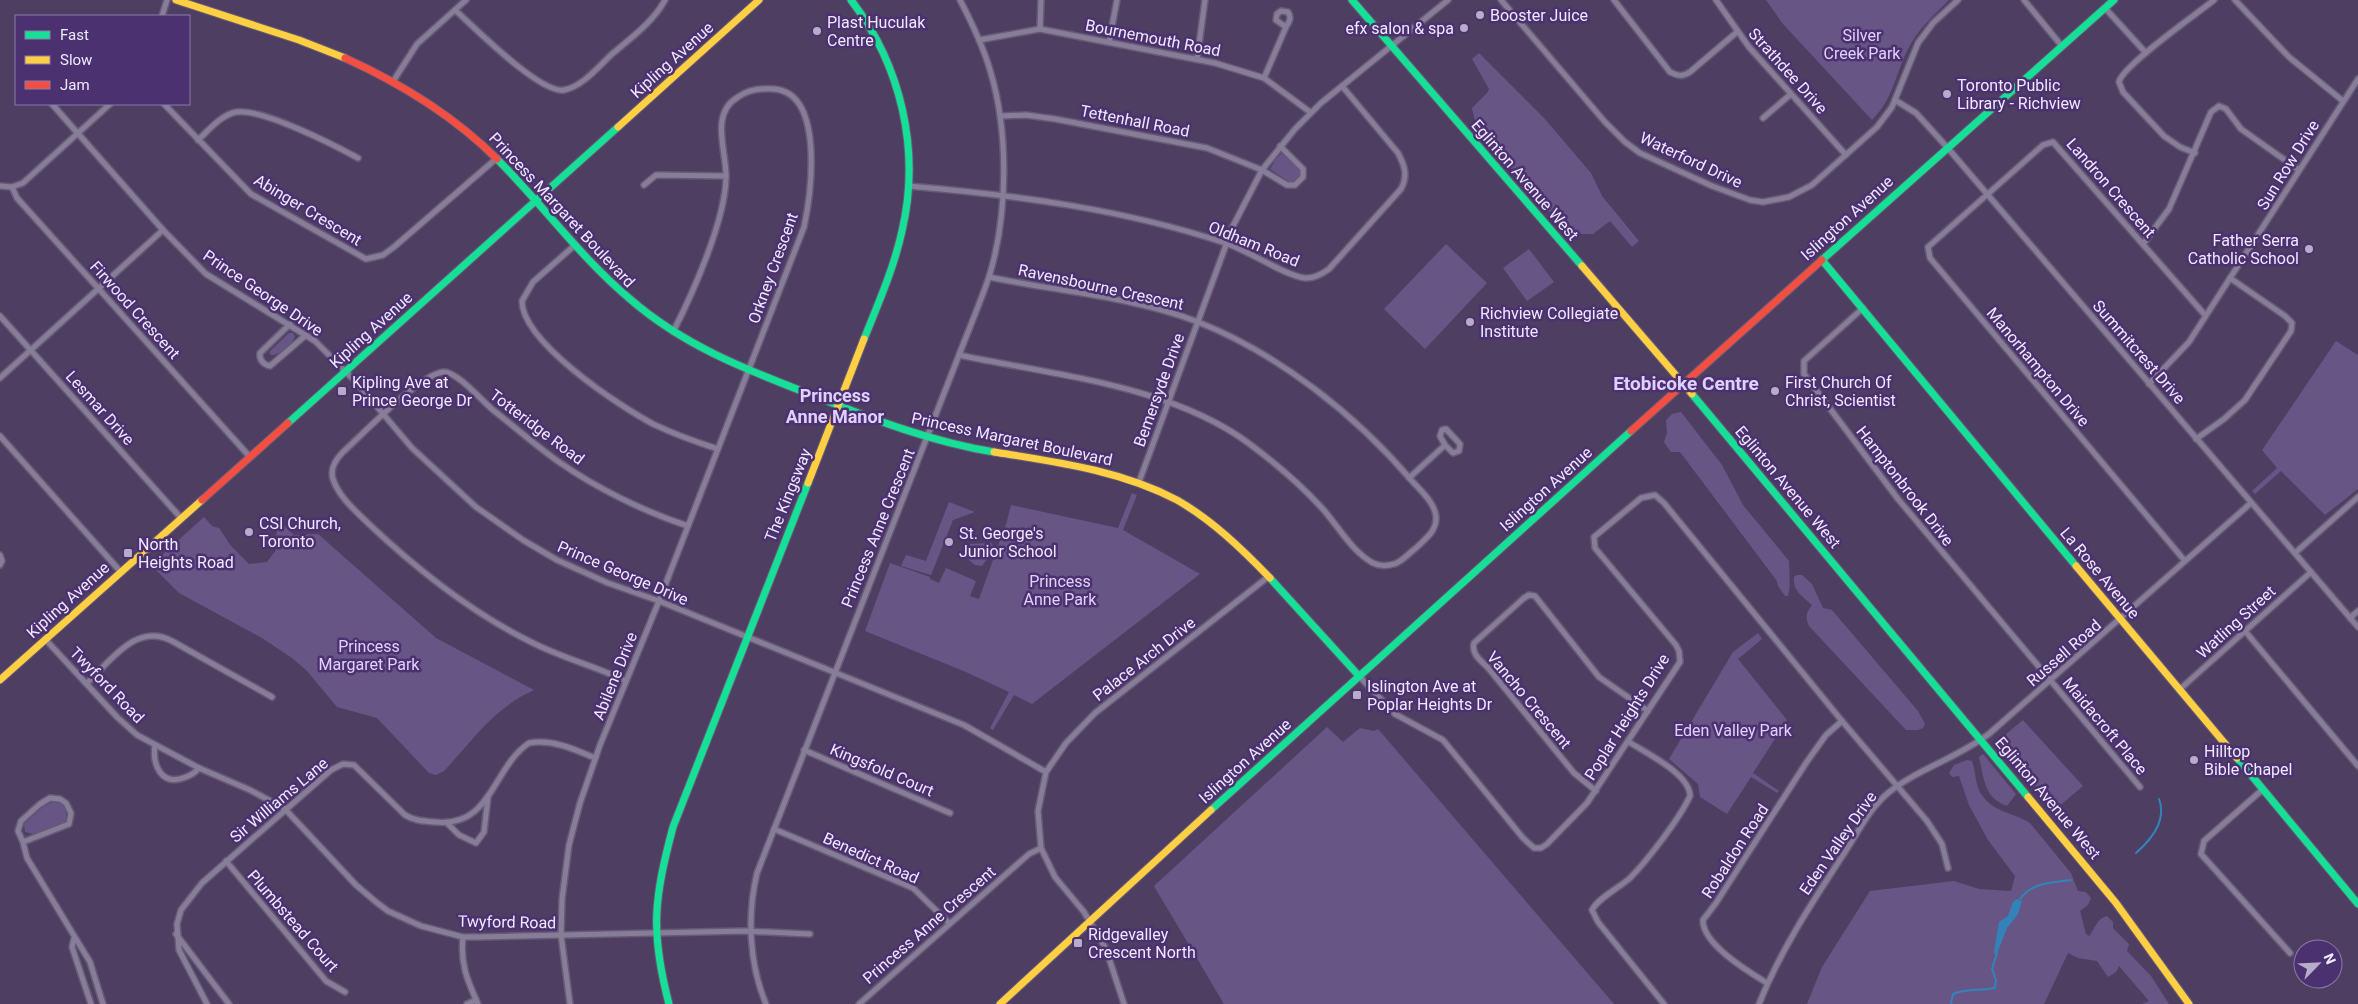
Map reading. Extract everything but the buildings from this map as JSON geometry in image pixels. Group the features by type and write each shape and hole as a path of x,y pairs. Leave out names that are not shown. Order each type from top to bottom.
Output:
{"main road":[{"name":"Princess Margaret Boulevard","path":"176,0 323,48 394,80 453,120 497,158 575,245 628,298 673,332 698,347 838,405 927,437 1086,469 1139,482 1176,500 1211,523 1240,547 1359,676"},
{"name":"Kipling Avenue","path":"0,680 758,0"},
{"name":"The Kingsway","path":"668,1004 659,966 655,933 659,883 673,827 894,262 906,212 908,186 905,127 896,83 872,28 851,0"},
{"name":"Eglinton Avenue West","path":"1352,0 1684,384 1982,740 2116,903 2189,1004"},
{"name":"Islington Avenue","path":"1000,1004 1359,676 1822,260 1946,146 2114,0"},
{"name":"La Rose Avenue","path":"1822,260 2358,904"}],"street":[{"path":"162,15 167,0"},
{"path":"394,80 417,44 466,0"},
{"path":"455,10 513,62 540,82 560,90 574,86 587,77 655,17 665,0"},
{"name":"Princess Anne Crescent","path":"766,1004 756,977 751,904 754,886 804,750 989,277 996,245 1002,194 1003,159 1000,116 990,70 979,40 960,0"},
{"path":"1040,29 1041,0"},
{"path":"1109,42 1117,0"},
{"path":"1197,59 1205,0"},
{"name":"Bemersyde Drive","path":"1139,482 1240,210 1262,170 1310,112 1448,0"},
{"name":"Waterford Drive","path":"1501,0 1605,122 1625,142 1640,153 1712,186 1750,200 1763,202 1798,194 1812,185 1877,126 1895,100 1918,43 1933,23 1958,0"},
{"path":"1614,0 1670,72 1676,75 1681,76 1690,72 1736,32"},
{"name":"Strathdee Drive","path":"1716,0 1736,32 1846,155"},
{"path":"2024,0 2061,46"},
{"path":"2194,153 2180,147 2164,136 2120,88 2120,78 2146,53 2214,0"},
{"path":"2235,0 2290,57 2343,101"},
{"path":"2105,8 2146,53"},
{"path":"1264,78 1286,27"},
{"name":"Bournemouth Road","path":"979,40 1040,29 1231,66 1264,78 1310,112"},
{"name":"Sun Row Drive","path":"2149,384 2180,352 2358,79"},
{"name":"Oldham Road","path":"908,186 1002,194 1162,224 1227,243 1299,276 1315,277 1330,269 1401,190 1406,178 1401,159 1342,86"},
{"name":"Orkney Crescent","path":"673,332 717,225 724,199 726,176 721,129 729,104 736,98 757,89 778,89 794,96 804,114 810,141 811,166 806,215 796,250 750,370"},
{"path":"1764,118 1791,94"},
{"name":"Summitcrest Drive","path":"1895,100 1916,113 1946,146 2358,627"},
{"name":"Prince George Drive","path":"53,105 163,230 206,274 315,341 412,448 476,507 523,540 557,560 608,583 659,601 746,638 835,671 964,725 1046,772"},
{"path":"0,186 12,187 23,182 109,105"},
{"name":"Abinger Crescent","path":"165,105 251,194 366,258 383,255 394,247 497,158"},
{"path":"2143,244 2169,209 2212,112 2219,106 2241,129 2299,170"},
{"path":"198,140 228,115 243,112 286,124 325,140 358,158"},
{"name":"Tettenhall Road","path":"1000,116 1026,115 1055,118 1187,144 1228,155 1262,170"},
{"name":"Landron Crescent","path":"1987,194 2043,145 2054,142 2205,315"},
{"path":"1262,170 1287,185 1294,185 1301,181 1304,173 1301,166 1280,146"},
{"path":"644,184 656,175 726,176"},
{"name":"Firwood Crescent","path":"12,187 17,198 250,457"},
{"name":"Manorhampton Drive","path":"1987,194 1930,245 1928,255 2185,561"},
{"path":"0,378 163,230"},
{"path":"575,245 528,288 522,301 527,322 557,355 613,399 656,425 718,449"},
{"name":"Ravensbourne Crescent","path":"959,355 1128,389 1168,401 1216,424 1249,443 1319,505 1362,554 1381,566 1397,564 1428,537 1435,525 1434,508 1410,478 1344,412 1290,372 1236,340 1198,322 1144,307 989,277"},
{"path":"2196,439 2224,419 2245,400 2291,331 2292,324 2285,316 2230,278"},
{"name":"Hamptonbrook Drive","path":"1863,308 1804,362 1804,374 1898,499 2050,682"},
{"name":"Lesmar Drive","path":"0,316 181,518"},
{"path":"290,324 260,353 261,361 264,364 270,366 306,335"},
{"name":"Abilene Drive","path":"570,1004 562,935 564,882 569,846 580,803 595,758 750,370"},
{"name":"Totteridge Road","path":"384,415 424,379 445,372 452,373 518,432 568,468 633,504 688,526"},
{"path":"384,415 343,452 334,465 332,478 339,491 355,510 408,560 446,589 496,622 552,652 626,680"},
{"path":"1446,429 1460,444 1460,448 1457,453 1453,453 1445,445 1440,436 1442,430 1446,429"},
{"path":"0,436 120,571"},
{"path":"1410,478 1445,445"},
{"name":"Poplar Heights Drive","path":"1359,676 1395,714 1443,740 1523,838 1534,848 1541,848 1573,819 1596,791 1680,662 1679,651 1595,548 1593,542 1594,537 1641,498 1651,494 1664,503 1842,721 1898,786 1937,836 1945,851 1948,868"},
{"path":"2295,553 2358,497"},
{"name":"Russell Road","path":"1982,740 2251,503"},
{"path":"0,555 2,560 0,565"},
{"name":"Watling Street","path":"2178,690 2311,572"},
{"name":"Palace Arch Drive","path":"1046,772 1066,743 1095,713 1268,577"},
{"name":"Vancho Crescent","path":"1596,791 1574,773 1475,654 1473,649 1474,643 1524,598 1529,595 1534,596 1599,677 1648,712"},
{"path":"2350,618 2358,611"},
{"path":"2245,630 2358,766"},
{"path":"87,683 134,640 147,635 156,635 172,641 272,697"},
{"name":"Twyford Road","path":"45,639 117,717 137,735 199,768 250,790 285,809 356,885 376,902 416,924 462,937 752,931 810,934"},
{"name":"Maidacroft Place","path":"2050,682 2140,787"},
{"name":"Robaldon Road","path":"1767,983 1741,968 1724,952 1704,928 1703,920 1826,734 1842,721"},
{"name":"Eden Valley Drive","path":"1759,1004 1767,983 1804,914 1880,800 1917,773 1982,740"},
{"path":"488,796 484,832 476,843 458,836 448,824 465,818 480,807 516,753 529,742 551,743 595,758"},
{"path":"1629,742 1681,776 1688,786 1690,796 1648,858 1616,890 1595,904 1592,910 1598,922 1664,1004"},
{"path":"155,745 156,764 159,772 169,780 181,779 195,773 199,768"},
{"name":"Kingsfold Court","path":"804,750 950,813"},
{"name":"Sir Williams Lane","path":"207,1004 177,946 177,921 186,903 202,883 331,770 349,763 360,769 405,816 412,820 448,824"},
{"path":"1046,772 1038,811 1040,848 1059,883 1090,920 1106,949 1124,1004"},
{"path":"2262,790 2204,841 2201,854 2290,953"},
{"path":"24,842 69,824 72,813 66,803 60,799 50,798 28,814 18,826 27,858 74,938 81,944 90,962 103,1004"},
{"name":"Benedict Road","path":"774,829 913,888 949,923"},
{"name":"Princess Anne Crescent","path":"859,1004 1029,854 1040,848"},
{"name":"Plumbstead Court","path":"226,861 326,981 345,992"},
{"path":"176,934 229,1004"},
{"path":"462,937 464,972 477,1002 467,1004"},
{"path":"74,938 72,947 92,1004"}],"green space":[{"name":"Silver Creek Park","path":"1766,0 1949,0 1911,43 1885,103 1872,120 1783,24"},
{"path":"1479,53 1544,118 1591,173 1602,196 1639,241 1632,247 1610,221 1593,234 1569,234 1477,130 1472,108 1489,89 1472,59"},
{"path":"1283,152 1300,168 1301,175 1296,181 1288,181 1270,169"},
{"path":"1446,244 1487,283 1425,349 1384,309"},
{"path":"1529,249 1554,282 1527,301 1503,268"},
{"path":"289,333 293,333 295,337 291,343 281,352 271,355 269,352"},
{"path":"2336,341 2358,355 2358,489 2325,515 2281,471 2255,494 2252,491 2277,468 2262,450"},
{"path":"1681,412 1722,465 1743,505 1789,561 1790,583 1788,596 1785,596 1777,581 1680,452 1671,452 1664,442 1667,433 1666,420 1672,414"},
{"name":"Princess Anne Park","path":"1132,493 1137,495 1123,530 1200,574 1032,704 1014,695 993,730 990,728 1009,692 966,672 865,631 890,563 930,577 930,579 939,583 946,568 976,581 970,596 979,599 1011,505 1118,528"},
{"path":"949,502 975,512 953,520 931,575 901,566 906,555 926,561"},
{"name":"Princess Margaret Park","path":"204,517 212,526 219,528 231,546 249,564 267,562 276,550 277,519 294,535 318,534 436,638 534,690 520,697 496,715 444,771 436,775 429,773 377,718 337,707 307,671 292,658 262,638 179,593 151,565"},
{"path":"991,543 995,548 982,566 975,565 969,560 970,544"},
{"path":"1802,575 1812,584 1823,608 1832,610 1918,711 1925,724 1923,728 1906,730 1809,626 1807,615 1812,605 1796,589 1794,577"},
{"name":"Eden Valley Park","path":"1758,633 1762,639 1738,659 1787,720 1753,773 1779,791 1777,793 1751,777 1727,814 1700,797 1698,784 1669,759 1733,652"},
{"path":"2023,720 2083,786 2057,808 2043,796 2020,765 2017,753 2005,741 2006,734"},
{"path":"1327,727 1343,742 1360,728 1374,731 1378,729 1614,1004 1224,1004 1154,886"},
{"path":"1983,754 2016,794 2007,806 1989,793 1979,757"},
{"path":"1967,760 1972,761 1978,788 1987,801 1998,809 2030,823 2071,873 2078,891 2086,892 2091,898 2088,905 2080,911 2086,934 2089,936 2098,921 2107,916 2113,922 2113,928 2129,944 2127,951 2151,976 2169,1004 2142,1004 2149,1001 2119,966 2116,972 2108,977 2097,961 2078,958 2068,953 2044,1004 1807,1004 1822,967 1870,891 1954,881 1979,889 2011,891 2015,876 1988,840 1969,805 1959,776 1952,777 1949,773 1954,765"},
{"path":"54,801 61,803 66,808 66,820 63,824 33,834 25,832 24,824 43,807"}],"water":[{"path":"2017,899 2022,901 2018,914 2007,928 1996,956 1994,952 1999,922 2008,916 2013,902"}],"waterway":[{"path":"2136,853 2147,842 2159,822 2161,814 2159,799"},
{"path":"2020,899 2025,893 2037,886 2071,880"},
{"path":"1951,1004 1953,994 1957,992 1995,988 1996,980 1992,969 1997,953"}],"traffic: fast":[{"path":"851,0 883,52 894,80 907,139 909,170 907,200 899,245 864,339"},
{"path":"1352,0 1582,266"},
{"path":"1822,260 2114,0"},
{"path":"288,423 618,127"},
{"path":"497,159 612,283 651,316 673,331 743,367 860,414 926,436 994,452"},
{"path":"1822,260 2076,566"},
{"path":"1692,394 2028,797"},
{"path":"1211,810 1631,431"},
{"path":"669,1004 659,956 657,915 658,895 673,827 808,483"},
{"path":"1270,578 1359,676"},
{"path":"2237,758 2358,904"}],"traffic: slow":[{"path":"176,0 299,40 345,58"},
{"path":"618,127 759,0"},
{"path":"1582,266 1692,394"},
{"path":"808,483 864,339"},
{"path":"994,452 1087,468 1110,474 1133,481 1177,500 1214,526 1270,578"},
{"path":"0,680 202,500"},
{"path":"2076,566 2237,758"},
{"path":"2028,797 2116,903 2189,1004"},
{"path":"1000,1004 1211,810"}],"traffic: jam":[{"path":"345,58 387,79 426,102 463,128 497,159"},
{"path":"1631,431 1822,260"},
{"path":"202,500 288,423"}],"place":[{"name":"Booster Juice","path":"1480,15"},
{"name":"efx salon & spa","path":"1464,28"},
{"name":"Plast Huculak Centre","path":"817,31"},
{"name":"Toronto Public Library - Richview","path":"1947,94"},
{"name":"Father Serra Catholic School","path":"2309,249"},
{"name":"Richview Collegiate Institute","path":"1470,322"},
{"name":"Kipling Ave at Prince George Dr","path":"342,391"},
{"name":"First Church Of Christ, Scientist","path":"1775,391"},
{"name":"CSI Church, Toronto","path":"249,532"},
{"name":"St. George's Junior School","path":"949,542"},
{"name":"North Heights Road","path":"128,553"},
{"name":"Islington Ave at Poplar Heights Dr","path":"1357,695"},
{"name":"Hilltop Bible Chapel","path":"2194,760"},
{"name":"Ridgevalley Crescent North","path":"1078,943"}],"district":[{"name":"Etobicoke Centre","path":"1686,383"},
{"name":"Princess Anne Manor","path":"835,405"}]}
